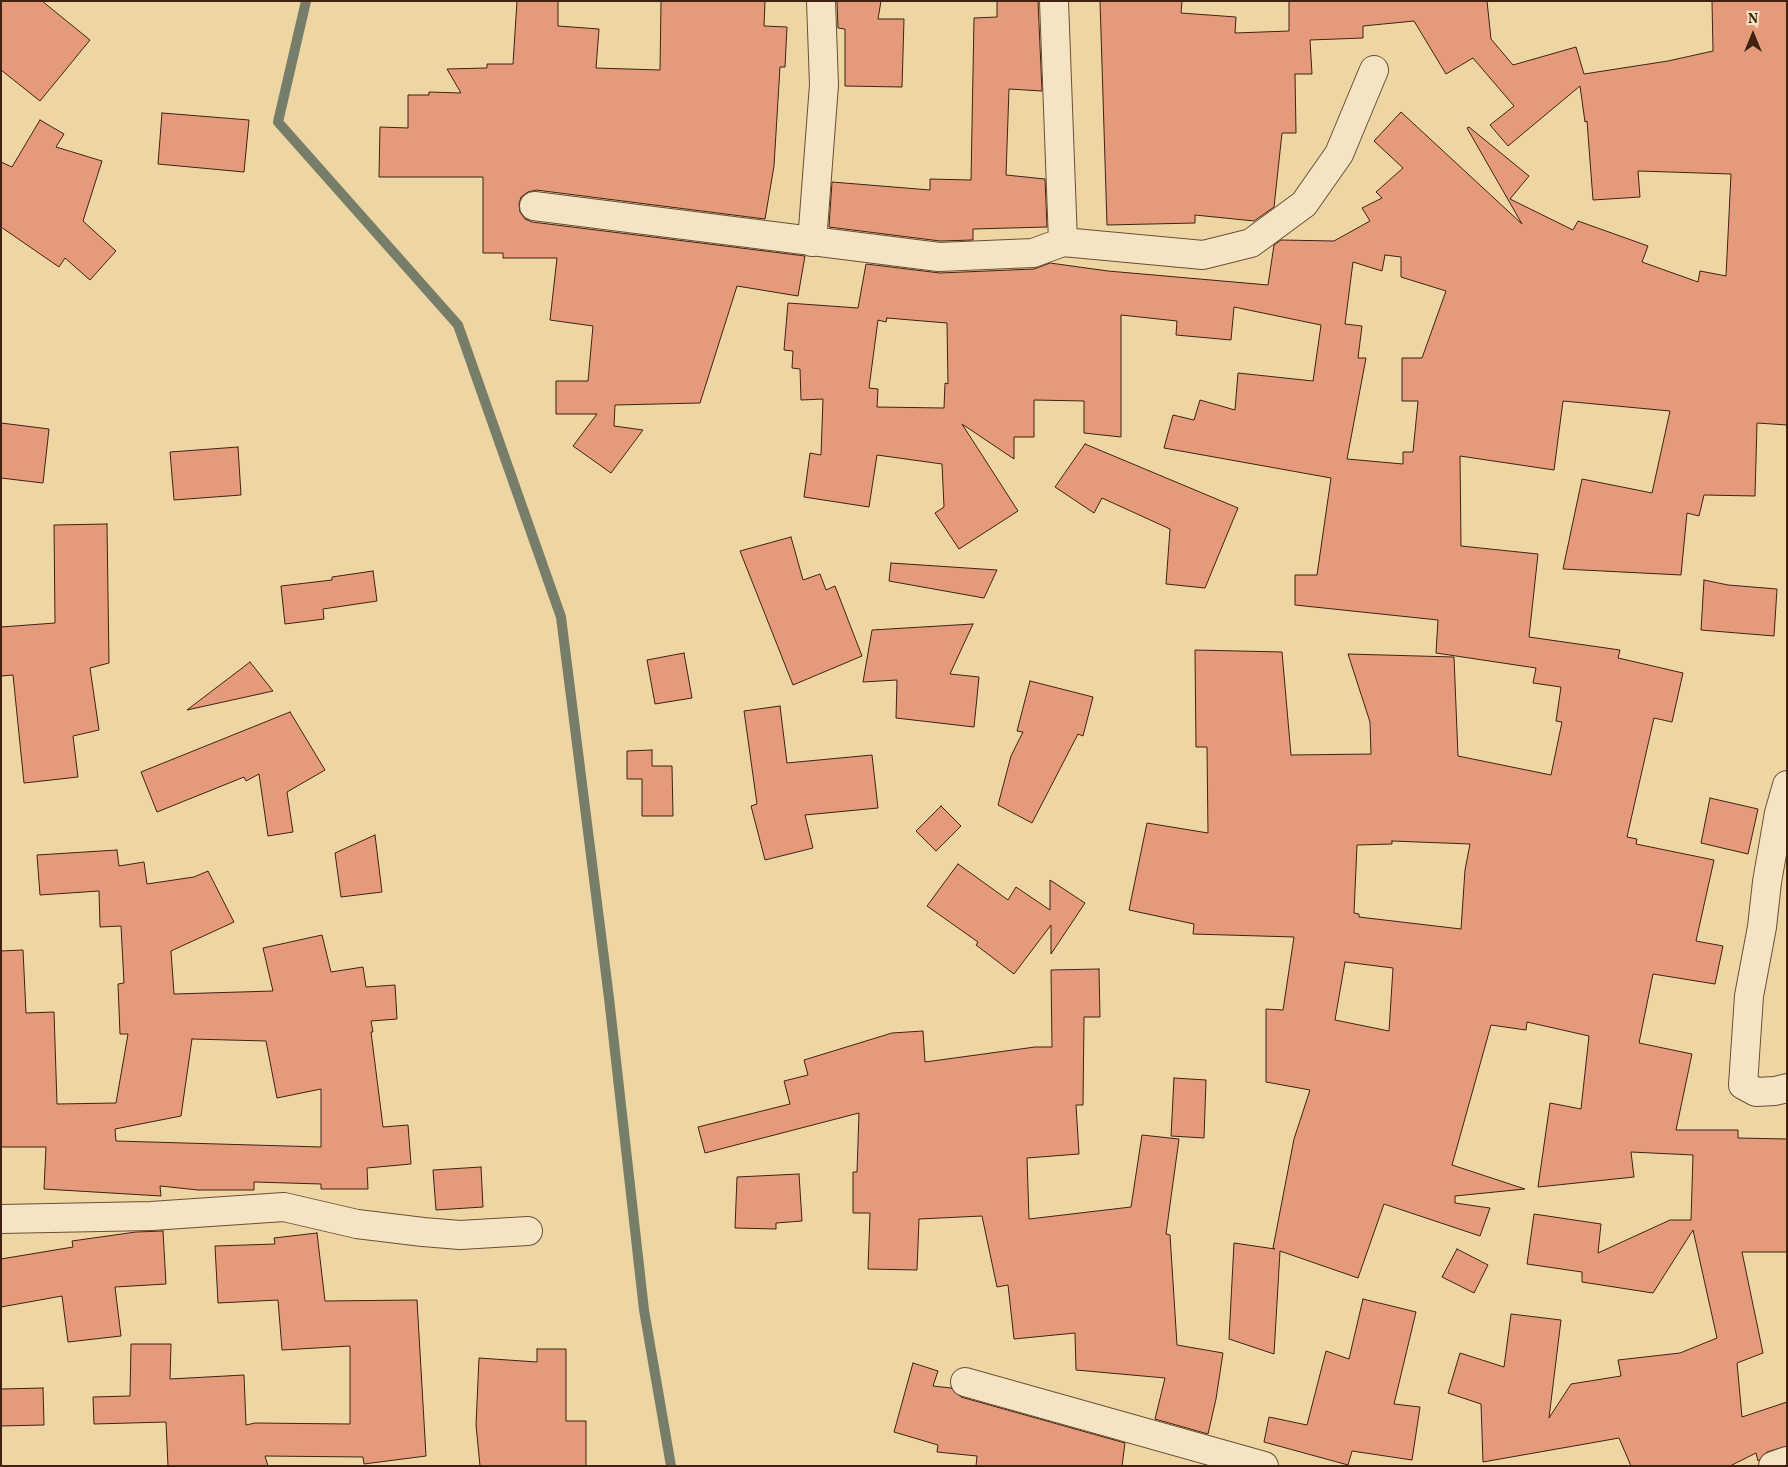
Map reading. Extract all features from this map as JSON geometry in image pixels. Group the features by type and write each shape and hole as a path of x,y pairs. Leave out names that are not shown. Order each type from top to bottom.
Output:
{"street":[{"path":"812,242 824,85 821,1"},
{"path":"1054,1 1063,242"},
{"path":"534,206 939,257 1033,253 1063,242 1203,255 1250,243 1304,204 1339,154 1374,70"},
{"path":"1787,785 1777,823 1762,927 1749,996 1743,1085 1756,1092 1787,1088"},
{"path":"1,1219 151,1216 284,1207 356,1224 423,1232 460,1235 528,1230"},
{"path":"965,1382 1264,1466"},
{"path":"1772,1466 1787,1461"}],"building":[{"path":"1,1 42,1 90,40 40,101 1,70"},
{"path":"517,1 558,1 558,26 599,29 596,68 660,70 661,1 765,1 764,26 787,27 785,67 780,67 774,166 765,219 536,190 528,192 521,197 519,204 520,212 525,219 532,222 805,256 798,296 737,286 700,403 615,405 614,426 643,430 611,473 573,446 597,414 556,414 556,381 588,381 593,326 550,320 557,258 503,258 503,253 483,253 483,177 379,177 380,127 408,128 408,95 429,95 429,92 461,93 447,69 487,68 487,64 513,64"},
{"path":"837,1 881,1 878,19 904,19 902,87 845,86 845,29 838,28"},
{"path":"997,1 1038,1 1042,91 1009,89 1006,175 1045,179 1047,227 973,229 973,240 940,241 829,227 832,182 930,190 930,179 971,180 974,18 997,17"},
{"path":"1100,1 1182,1 1181,13 1236,17 1235,33 1289,31 1289,1 1487,1 1491,39 1513,65 1576,47 1584,74 1668,61 1713,51 1712,1 1787,1 1787,425 1757,423 1755,496 1704,495 1699,516 1687,513 1681,575 1563,569 1582,479 1652,493 1670,411 1563,401 1554,470 1460,456 1461,546 1538,554 1529,637 1620,650 1618,658 1683,673 1672,722 1654,718 1627,837 1637,839 1636,844 1714,860 1696,941 1723,946 1715,984 1653,974 1639,1043 1692,1054 1676,1130 1738,1130 1738,1138 1787,1139 1787,1252 1742,1252 1763,1353 1737,1363 1742,1417 1787,1402 1787,1446 1767,1452 1758,1461 1756,1453 1730,1466 1631,1466 1619,1438 1483,1462 1481,1404 1448,1393 1460,1353 1504,1367 1511,1314 1561,1320 1549,1418 1571,1384 1621,1376 1618,1360 1680,1353 1717,1338 1693,1230 1653,1293 1582,1282 1582,1272 1527,1264 1534,1214 1601,1224 1598,1253 1670,1220 1691,1220 1693,1155 1631,1152 1634,1177 1538,1187 1550,1103 1581,1109 1589,1036 1527,1022 1526,1030 1491,1025 1452,1165 1525,1189 1455,1196 1455,1203 1490,1208 1480,1236 1384,1204 1358,1278 1280,1251 1274,1354 1229,1339 1234,1243 1275,1249 1273,1248 1294,1139 1310,1090 1266,1082 1266,1009 1283,1010 1294,937 1193,934 1194,924 1129,910 1147,823 1208,833 1207,747 1196,747 1195,650 1282,652 1291,755 1371,754 1370,722 1348,654 1454,657 1458,756 1551,775 1562,722 1556,721 1561,687 1533,683 1536,668 1436,653 1438,620 1295,605 1295,575 1317,575 1331,478 1164,448 1173,415 1194,420 1200,400 1235,410 1238,373 1313,381 1321,325 1234,307 1231,340 1176,335 1177,321 1121,315 1121,437 1084,433 1084,401 1034,400 1034,437 1014,437 1014,459 962,424 1018,511 959,549 935,513 944,507 942,464 877,455 869,507 804,497 810,453 821,455 823,399 801,400 800,369 792,368 793,351 784,350 788,303 858,308 866,264 940,273 1034,269 1050,263 1108,271 1268,285 1274,245 1281,240 1334,241 1370,221 1362,208 1382,198 1376,192 1403,168 1374,141 1401,112 1522,224 1467,128 1469,127 1529,176 1510,199 1573,230 1578,221 1648,246 1642,262 1698,282 1700,271 1726,276 1731,174 1638,171 1640,197 1593,200 1587,121 1585,122 1580,86 1508,146 1490,125 1514,106 1473,58 1446,74 1414,21 1363,26 1363,38 1310,40 1312,74 1295,74 1296,133 1282,133 1274,207 1254,221 1195,215 1195,223 1107,225","holes":["1385,255 1401,257 1401,277 1446,291 1422,358 1402,358 1402,401 1418,401 1413,452 1403,452 1403,464 1347,459 1366,358 1358,358 1362,326 1345,324 1353,262 1382,271","887,318 947,323 948,384 945,383 944,408 877,407 878,389 869,388 878,320 886,322","1392,841 1470,844 1465,870 1461,929 1359,917 1359,914 1354,913 1357,845 1392,844","1345,962 1393,968 1389,1031 1335,1020"]},
{"path":"162,113 249,120 244,172 158,164"},
{"path":"40,120 64,134 56,147 102,161 83,221 116,251 90,280 65,258 59,267 1,227 1,162 12,167"},
{"path":"1,423 49,429 43,483 1,478"},
{"path":"1085,444 1238,508 1205,588 1166,584 1170,529 1102,498 1094,513 1055,487"},
{"path":"238,447 241,495 174,500 170,452"},
{"path":"107,524 109,663 90,668 99,730 73,736 78,777 24,783 13,675 1,676 1,627 55,623 54,525"},
{"path":"791,537 803,580 820,574 826,590 835,586 862,656 793,685 740,551"},
{"path":"891,563 997,570 984,598 889,581"},
{"path":"373,571 377,601 323,609 324,619 285,624 281,586 332,580 332,577"},
{"path":"1704,580 1728,585 1777,589 1774,636 1701,630"},
{"path":"973,624 950,674 979,677 974,727 896,718 897,680 863,682 872,630"},
{"path":"684,653 692,698 655,704 647,660"},
{"path":"250,662 273,691 187,710"},
{"path":"1030,681 1093,697 1083,736 1078,734 1032,823 998,805 1011,756 1023,732 1017,731"},
{"path":"780,706 787,763 872,755 878,808 805,815 813,848 765,860 751,806 757,804 744,711"},
{"path":"290,712 325,770 287,792 293,832 268,836 259,774 246,781 244,777 157,812 141,772"},
{"path":"652,750 652,766 672,766 673,816 642,816 642,779 627,779 627,751"},
{"path":"1710,798 1758,809 1748,854 1701,843"},
{"path":"941,806 961,826 936,851 916,831"},
{"path":"375,835 382,892 341,897 335,853"},
{"path":"117,850 119,866 144,862 147,884 194,877 208,871 234,922 171,951 174,994 273,991 263,948 322,935 331,972 363,967 366,987 395,985 397,1019 371,1021 373,1032 371,1032 383,1127 408,1125 411,1164 367,1168 368,1189 321,1189 321,1184 254,1182 254,1190 198,1190 160,1186 161,1196 44,1189 46,1147 1,1147 1,951 23,950 26,1013 54,1012 57,1104 116,1103 128,1034 120,1034 118,984 124,983 121,926 100,927 99,891 40,895 37,855","holes":["192,1039 266,1041 277,1098 321,1089 321,1147 116,1141 115,1129 181,1116"]},
{"path":"958,864 1008,900 1016,887 1050,910 1050,880 1085,903 1051,954 1051,925 1014,974 976,945 978,942 927,906"},
{"path":"1099,969 1100,1017 1084,1017 1083,1105 1076,1105 1079,1154 1027,1158 1029,1219 1131,1207 1142,1135 1179,1139 1166,1234 1170,1235 1177,1345 1223,1353 1208,1434 1155,1419 1165,1378 1076,1370 1075,1333 1014,1339 1008,1285 997,1287 982,1216 919,1219 917,1270 868,1269 870,1213 853,1213 853,1172 857,1172 859,1113 705,1153 698,1127 790,1104 784,1081 808,1075 804,1060 892,1033 923,1031 925,1062 1035,1047 1052,1047 1051,970"},
{"path":"1174,1078 1206,1080 1204,1138 1171,1136"},
{"path":"481,1167 483,1207 436,1210 433,1170"},
{"path":"799,1174 802,1221 776,1223 776,1229 735,1228 737,1177"},
{"path":"163,1231 166,1284 115,1287 121,1336 68,1342 62,1296 1,1307 1,1259 73,1247 72,1241 136,1232"},
{"path":"317,1233 325,1301 417,1300 426,1456 364,1464 363,1457 265,1456 268,1466 168,1466 166,1422 94,1424 93,1397 130,1396 131,1344 171,1344 170,1379 244,1375 246,1425 255,1423 350,1424 350,1346 282,1350 278,1300 218,1303 215,1246 275,1244 274,1238"},
{"path":"1457,1249 1488,1265 1474,1293 1442,1277"},
{"path":"1363,1299 1416,1312 1394,1404 1420,1407 1412,1460 1352,1451 1348,1465 1264,1442 1269,1417 1307,1425 1326,1351 1349,1359"},
{"path":"537,1349 566,1349 566,1421 586,1421 586,1466 480,1466 476,1425 479,1358 537,1362"},
{"path":"913,1363 938,1371 933,1386 951,1388 961,1397 1125,1443 1122,1466 976,1466 977,1456 937,1452 938,1445 894,1432"},
{"path":"43,1388 44,1425 1,1426 1,1389"}],"waterway":[{"path":"306,1 278,122 458,325 561,617 609,998 644,1310 671,1466"}]}
